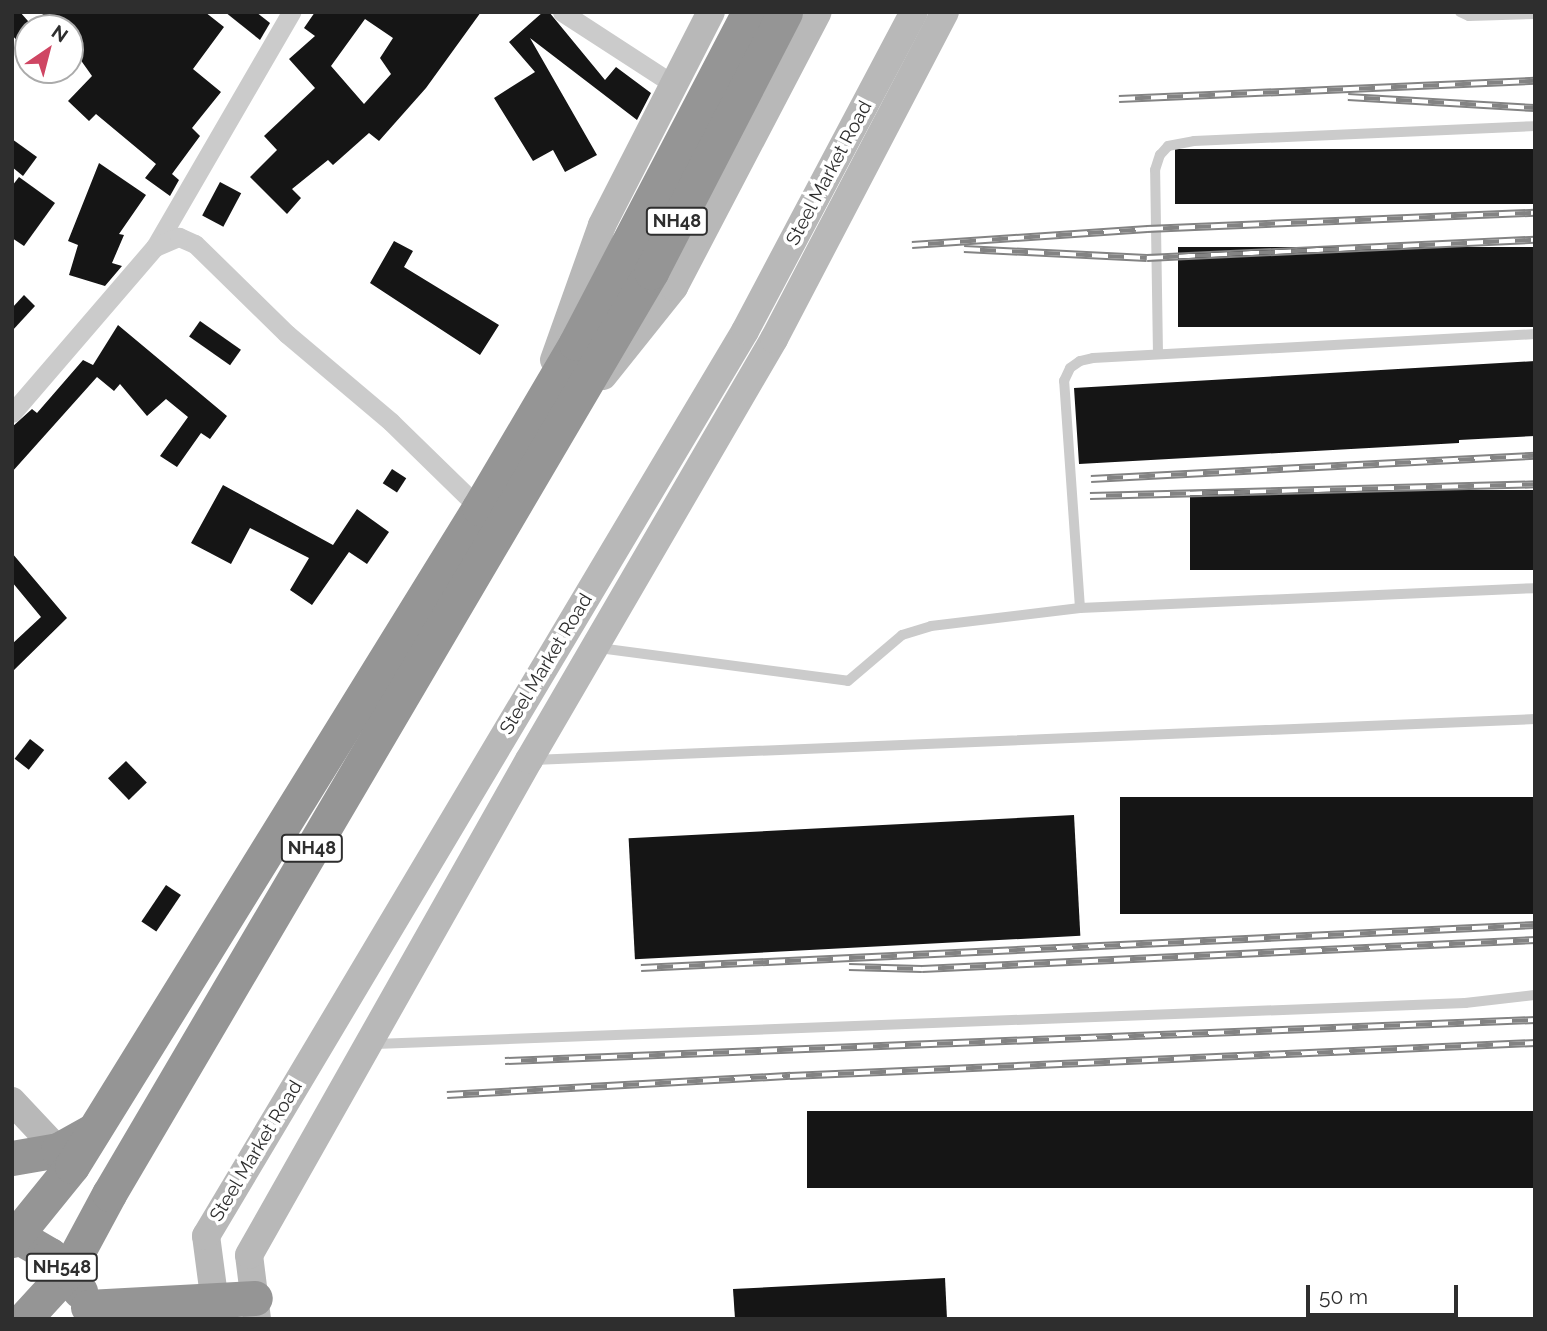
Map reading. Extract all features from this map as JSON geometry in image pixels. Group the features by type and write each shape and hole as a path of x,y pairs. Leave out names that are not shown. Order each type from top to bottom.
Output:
{"highway":[{"name":"NH48","path":"67,1272 549,417 576,343 749,12"},
{"name":"NH48","path":"14,1236 72,1166 479,508 549,417 650,272 785,12"},
{"path":"12,1158 58,1150 94,1130"},
{"name":"NH548","path":"14,1236 50,1255 67,1272 90,1313"},
{"path":"24,1319 67,1272"},
{"path":"90,1313 256,1308"}],"street":[{"path":"12,412 155,247 291,12"},
{"path":"562,12 673,84"},
{"path":"549,417 602,225 712,12"},
{"path":"549,417 674,287 818,12"},
{"name":"Steel Market Road","path":"216,1310 205,1236 745,331 914,12"},
{"name":"Steel Market Road","path":"256,1308 249,1255 529,760 774,339 945,12"},
{"path":"155,247 179,237 195,244 287,334 391,422 479,508"},
{"path":"12,1101 58,1150"}],"lane":[{"path":"1460,12 1469,16 1535,14"},
{"path":"1158,354 1155,170 1160,155 1168,146 1194,141 1535,126"},
{"path":"1080,608 1064,381 1070,369 1080,361 1158,354 1535,334"},
{"path":"594,647 848,681 902,635 931,626 1080,608 1535,589"},
{"path":"529,760 1535,719"},
{"path":"368,1044 1465,1003 1535,995"}],"building":[{"path":"12,12 20,12 22,14 14,14 14,37"},
{"path":"46,12 205,12 224,27 193,69 221,92 192,128 200,136 172,174 179,180 170,196 145,178 156,164 96,114 89,121 68,101 92,76 84,65 84,14 43,14"},
{"path":"225,12 256,12 270,23 260,40"},
{"path":"315,12 481,12 426,88 379,141 369,133 333,165 328,160 292,189 301,198 287,214 250,177 277,150 264,136 315,88 289,59 315,36 304,28","holes":["365,19 393,38 380,58 391,74 364,104 331,66"]},
{"path":"543,12 549,12 605,80 616,67 651,93 637,120 530,38 597,155 565,172 553,150 533,161 494,98 535,72 509,42"},
{"path":"12,139 37,157 23,176 12,167"},
{"path":"1175,149 1535,149 1535,204 1175,204"},
{"path":"99,163 146,195 119,234 124,235 112,263 122,266 105,286 69,275 78,245 68,241"},
{"path":"19,177 55,203 24,246 12,238 12,186"},
{"path":"220,182 241,193 223,227 202,216"},
{"path":"394,241 413,251 404,267 499,325 480,355 370,283"},
{"path":"1178,247 1535,247 1535,327 1178,327"},
{"path":"24,295 35,306 12,331 12,308"},
{"path":"200,321 241,350 230,365 189,337"},
{"path":"118,325 227,416 210,439 201,433 177,467 160,456 188,417 166,399 147,416 120,384 114,391 97,377 12,472 12,427 32,409 37,413 83,360 93,365"},
{"path":"1535,361 1535,436 1459,440 1459,443 1079,464 1074,388"},
{"path":"392,469 406,478 397,493 383,483"},
{"path":"223,485 333,545 357,509 389,532 367,564 349,552 312,605 290,590 309,558 250,528 231,564 191,543"},
{"path":"1190,490 1535,490 1535,570 1190,570"},
{"path":"12,553 67,618 12,672 12,644 41,617 12,582"},
{"path":"30,739 44,750 29,770 15,759"},
{"path":"126,761 147,783 129,800 108,778"},
{"path":"1120,797 1535,797 1535,914 1120,914"},
{"path":"1074,815 1080,936 635,959 629,838"},
{"path":"166,885 181,895 156,932 141,921"},
{"path":"807,1111 1535,1111 1535,1188 807,1188"},
{"path":"945,1278 947,1319 735,1319 733,1289"}],"railway":[{"path":"1119,99 1535,81"},
{"path":"1348,97 1535,108"},
{"path":"912,245 1147,229 1535,213"},
{"path":"964,249 1147,258 1535,240"},
{"path":"1091,479 1535,456"},
{"path":"1090,496 1535,484"},
{"path":"641,968 1535,925"},
{"path":"849,967 922,969 1535,940"},
{"path":"505,1061 1535,1020"},
{"path":"447,1095 790,1076 1535,1043"}]}
